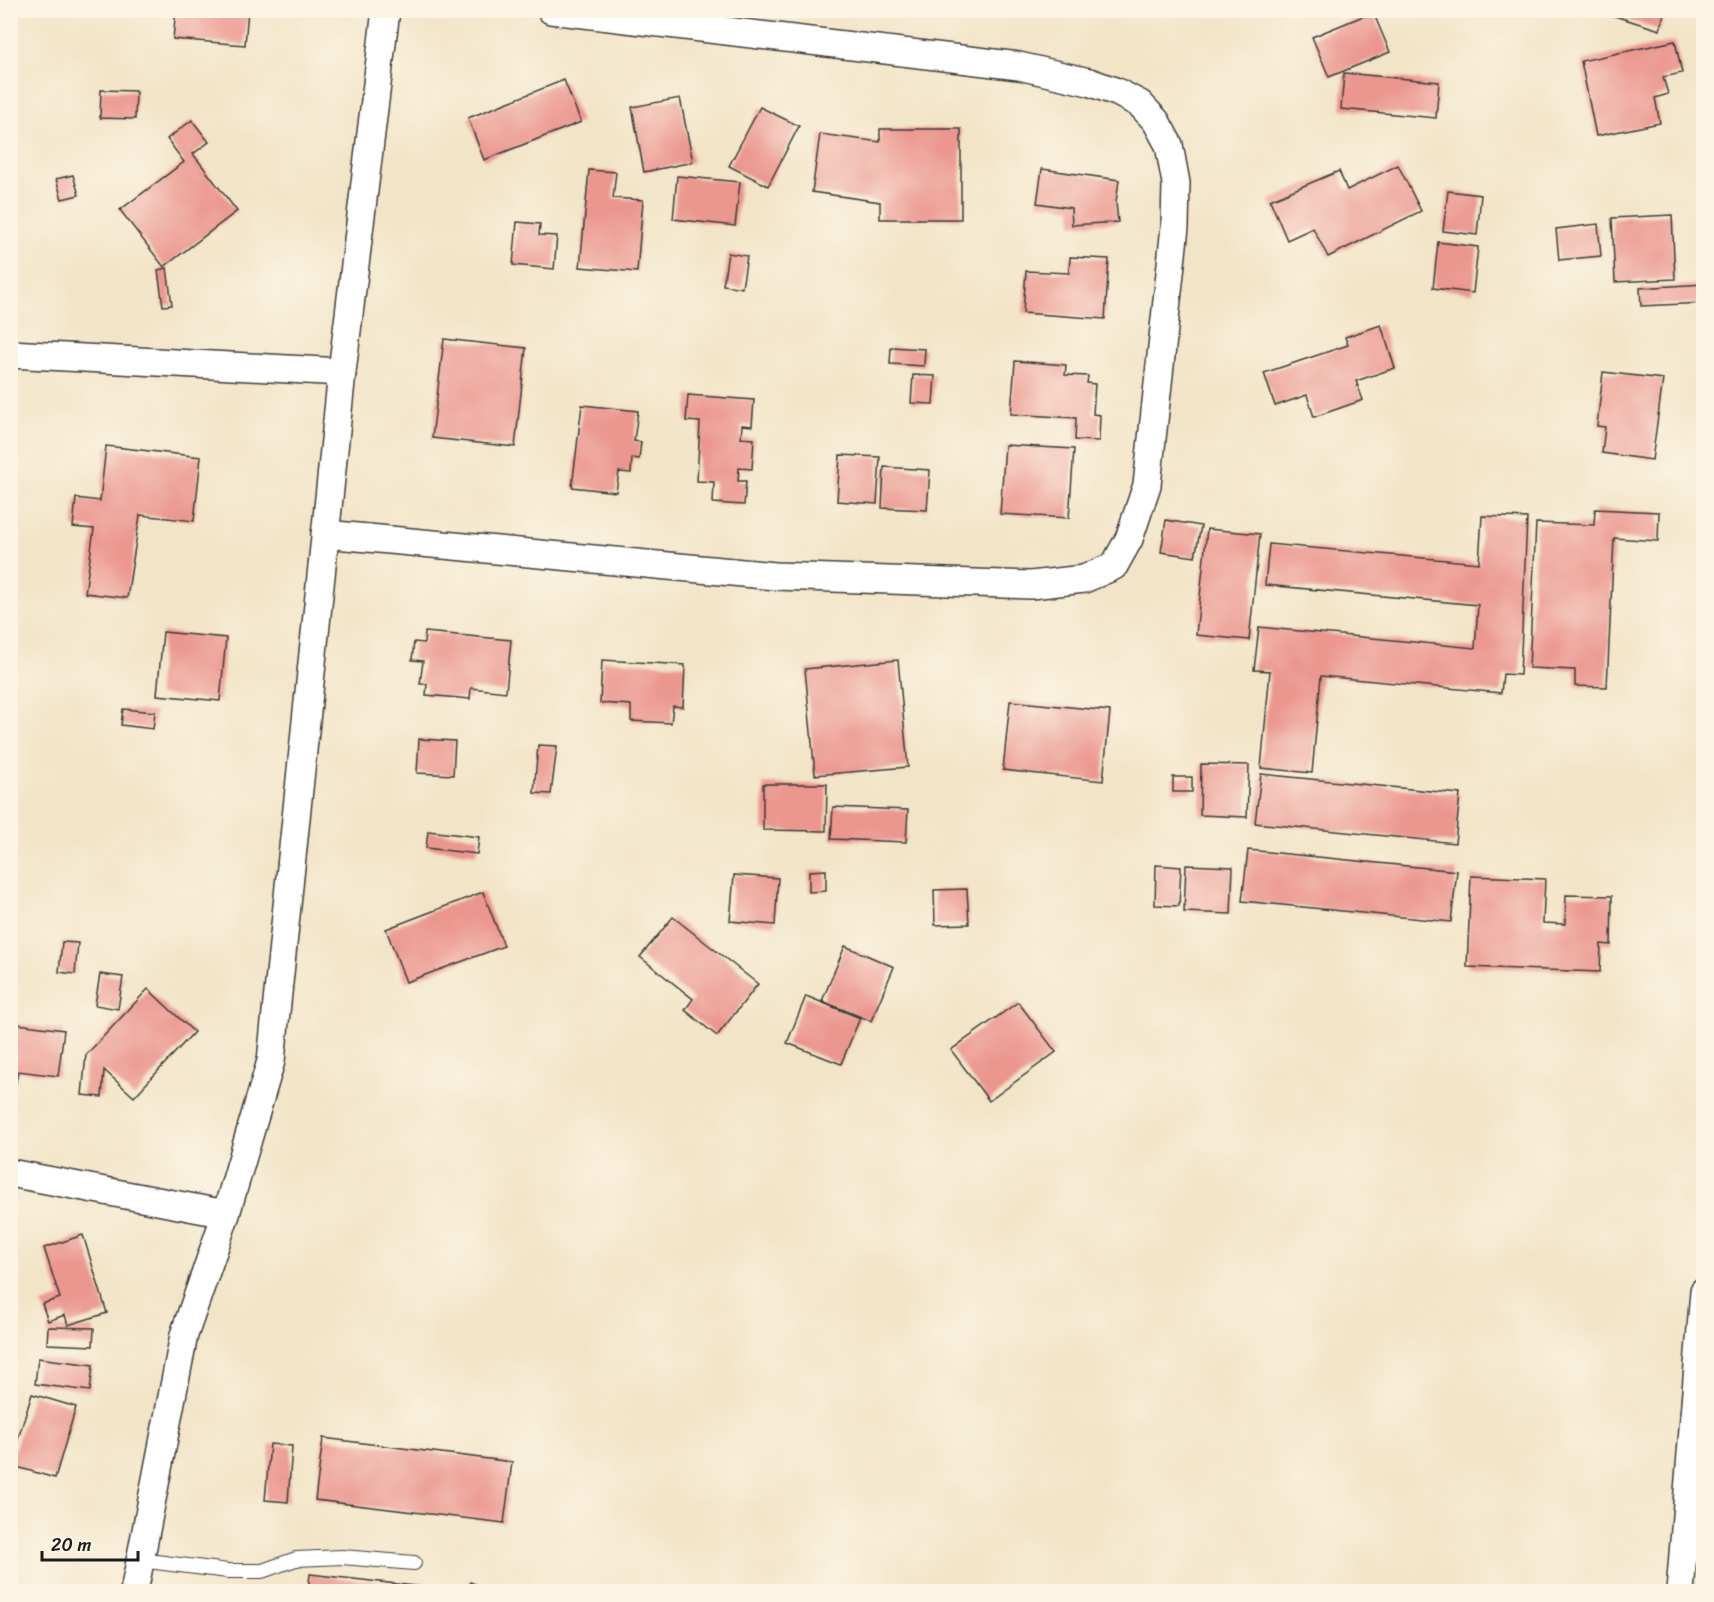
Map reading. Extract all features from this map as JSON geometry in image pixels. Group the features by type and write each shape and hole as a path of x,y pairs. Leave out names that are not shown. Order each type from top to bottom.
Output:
{"street":[{"path":"134,1592 184,1335 226,1214 271,1061 342,372 386,10"},
{"path":"325,534 775,576 1030,585 1084,579 1114,566 1129,539 1147,485 1176,205 1176,183 1169,145 1156,121 1140,104 1117,92 1089,82 1019,66 551,10"},
{"path":"10,354 342,372"},
{"path":"10,1173 226,1214"},
{"path":"1680,1592 1704,1292"}],"lane":[{"path":"140,1560 228,1571 262,1571 296,1559 330,1558 414,1563"}],"building":[{"path":"176,10 248,10 245,45 173,39"},
{"path":"1480,10 1513,10 1512,16 1480,13"},
{"path":"1595,10 1665,10 1660,30"},
{"path":"1373,12 1390,52 1329,77 1312,37"},
{"path":"1675,41 1682,73 1663,77 1668,94 1655,98 1660,123 1596,136 1581,61"},
{"path":"1344,73 1439,82 1436,118 1341,109"},
{"path":"564,80 581,122 484,160 468,118"},
{"path":"101,90 136,91 135,119 100,118"},
{"path":"680,98 693,162 644,172 632,107"},
{"path":"760,107 799,126 768,186 729,166"},
{"path":"192,120 209,142 193,154 237,211 164,267 120,210 184,162 167,139"},
{"path":"880,129 961,129 961,219 880,219 880,202 812,192 820,134 880,142"},
{"path":"1398,165 1421,211 1328,257 1313,228 1287,240 1270,200 1339,171 1347,190"},
{"path":"1042,169 1119,180 1116,202 1118,222 1072,225 1071,208 1037,203"},
{"path":"589,170 616,172 613,198 643,200 637,272 580,267"},
{"path":"73,175 79,195 62,199 56,179"},
{"path":"677,176 740,182 735,226 673,219"},
{"path":"1448,191 1481,195 1477,235 1443,231"},
{"path":"1672,215 1675,279 1615,282 1612,218"},
{"path":"517,222 540,224 539,235 557,236 554,269 513,265"},
{"path":"1598,224 1601,256 1559,260 1556,229"},
{"path":"1438,242 1478,247 1473,293 1433,288"},
{"path":"728,253 747,256 742,288 723,285"},
{"path":"1070,257 1109,259 1105,319 1023,313 1026,271 1069,273"},
{"path":"167,268 172,305 163,306 158,270"},
{"path":"1704,284 1704,303 1641,306 1640,288"},
{"path":"1381,325 1395,368 1356,381 1363,400 1314,417 1307,395 1275,406 1264,373 1348,345 1345,337"},
{"path":"444,339 526,348 515,447 432,438"},
{"path":"891,347 925,349 924,366 890,364"},
{"path":"1015,361 1066,365 1065,375 1088,376 1087,383 1095,384 1093,414 1100,415 1099,441 1075,440 1076,418 1011,414"},
{"path":"1603,372 1663,379 1652,460 1602,453 1605,427 1597,426"},
{"path":"913,375 935,376 933,404 911,403"},
{"path":"688,395 754,400 752,426 742,425 741,438 754,439 752,469 739,468 738,481 746,481 744,505 713,503 714,482 697,481 700,422 686,421"},
{"path":"582,405 638,411 634,441 641,442 639,459 632,458 631,473 619,472 616,492 572,487"},
{"path":"1005,445 1074,449 1069,518 1000,514"},
{"path":"106,446 201,457 194,521 140,515 127,598 85,593 94,529 73,527 76,498 100,501"},
{"path":"840,455 880,457 877,504 837,501"},
{"path":"884,467 930,470 927,510 882,508"},
{"path":"1595,509 1659,512 1658,541 1614,538 1607,687 1575,686 1575,670 1529,668 1536,523 1594,525"},
{"path":"1482,516 1527,518 1520,675 1503,674 1501,693 1321,676 1312,773 1261,768 1270,671 1254,670 1259,627 1475,648 1478,605 1265,585 1269,544 1479,563"},
{"path":"1166,520 1201,526 1195,557 1161,552"},
{"path":"1207,529 1260,534 1249,640 1196,635"},
{"path":"163,632 226,638 220,701 157,695"},
{"path":"425,632 511,640 506,692 471,688 470,699 426,695 427,684 420,684 423,661 412,660 414,642 424,643"},
{"path":"602,660 685,665 683,707 673,706 671,723 631,721 631,705 600,703"},
{"path":"898,660 908,767 815,775 805,669"},
{"path":"1010,701 1110,711 1103,781 1003,770"},
{"path":"123,709 155,712 153,729 121,725"},
{"path":"419,739 455,741 453,775 417,773"},
{"path":"538,745 557,746 551,794 534,793"},
{"path":"1201,764 1249,765 1247,817 1200,815"},
{"path":"1261,774 1460,794 1455,843 1255,823"},
{"path":"1173,777 1192,777 1192,792 1173,792"},
{"path":"763,784 827,784 826,831 763,830"},
{"path":"833,807 908,810 906,842 831,839"},
{"path":"428,831 479,837 477,854 426,848"},
{"path":"1248,850 1457,871 1451,922 1242,901"},
{"path":"1156,865 1181,867 1179,906 1155,905"},
{"path":"1186,865 1233,867 1231,914 1184,912"},
{"path":"826,870 826,891 809,892 809,871"},
{"path":"734,875 778,878 775,925 730,921"},
{"path":"1471,876 1545,879 1543,923 1565,924 1566,895 1612,896 1611,945 1601,944 1600,972 1467,967"},
{"path":"967,889 969,924 935,925 934,890"},
{"path":"483,892 504,946 406,982 386,929"},
{"path":"673,917 758,984 717,1036 685,1010 693,999 640,957"},
{"path":"62,942 78,943 75,974 59,972"},
{"path":"845,946 894,967 871,1021 822,1001"},
{"path":"100,974 123,977 118,1009 95,1005"},
{"path":"148,989 194,1032 134,1097 104,1070 102,1097 82,1095 86,1055"},
{"path":"806,996 860,1018 841,1064 787,1043"},
{"path":"1018,1002 1056,1052 989,1101 951,1050"},
{"path":"10,1023 64,1030 58,1076 18,1071 16,1082 10,1081"},
{"path":"83,1235 107,1313 68,1325 65,1315 48,1321 42,1304 60,1298 44,1248"},
{"path":"48,1327 94,1328 93,1346 47,1344"},
{"path":"38,1358 93,1365 90,1391 35,1384"},
{"path":"32,1394 76,1407 55,1478 10,1465"},
{"path":"323,1438 512,1462 504,1523 315,1500"},
{"path":"270,1444 292,1446 288,1502 265,1500"},
{"path":"310,1574 423,1587 423,1592 308,1592"},
{"path":"470,1582 487,1589 486,1592 466,1592"}]}
